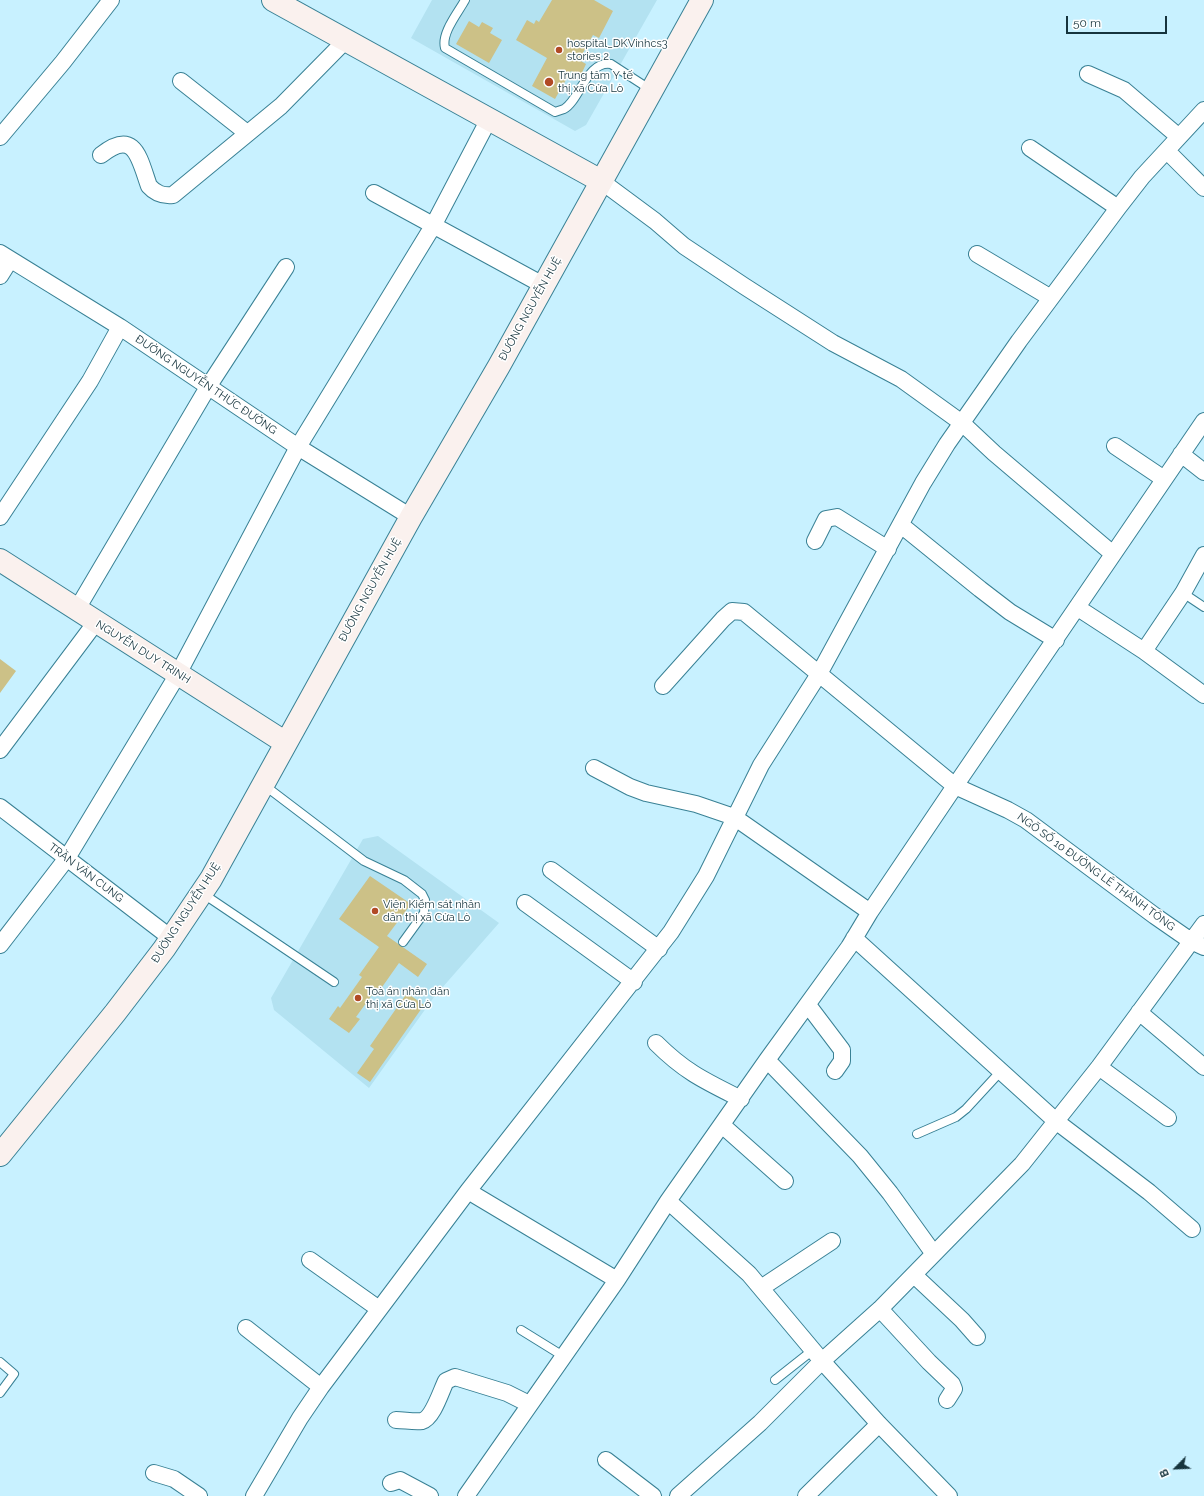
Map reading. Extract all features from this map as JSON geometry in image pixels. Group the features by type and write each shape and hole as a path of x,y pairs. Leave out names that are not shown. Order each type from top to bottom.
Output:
{"street":[{"path":"0,137 63,62 111,0"},
{"path":"273,0 601,181 655,221 684,246 737,282 833,343 901,379 962,423 994,453 1113,554"},
{"name":"ĐƯỜNG NGUYỄN HUỆ","path":"3,1144 79,1060 171,938 202,892 702,0"},
{"path":"101,155 117,144 124,144 132,148 140,160 149,186 152,190 165,196 173,195 281,106 346,40"},
{"path":"1088,74 1124,90 1179,137"},
{"path":"181,81 247,133"},
{"path":"254,1496 300,1418 321,1387 468,1191 659,949 706,876 761,765 819,674 902,525 923,483 962,423 1051,298 1104,229 1118,208 1142,177 1204,110"},
{"path":"0,945 67,858 178,674 298,447 433,226 489,119"},
{"path":"1030,148 1118,208"},
{"path":"1167,151 1204,188"},
{"path":"374,193 543,285"},
{"path":"977,254 1051,298"},
{"path":"0,276 5,256"},
{"name":"ĐƯỜNG NGUYỄN THỨC ĐƯỜNG","path":"5,256 120,327 298,447 411,517"},
{"path":"77,609 208,387 286,267"},
{"path":"0,517 90,381 120,327"},
{"path":"466,1496 617,1280 668,1201 854,938 955,786 1078,608 1204,421"},
{"path":"1115,446 1164,479"},
{"path":"1181,454 1204,472"},
{"path":"816,541 826,519 838,517 888,549"},
{"path":"902,525 1010,612 1056,640"},
{"path":"1144,650 1182,593 1204,555"},
{"name":"NGUYỄN DUY TRINH","path":"0,560 286,743"},
{"path":"1078,608 1144,650 1204,695"},
{"name":"NGÕ SỐ 10 ĐƯỜNG LÊ THÁNH TÔNG","path":"663,686 722,619 737,610 752,618 955,786 1008,810 1026,820 1105,880 1198,944"},
{"path":"0,750 96,622"},
{"path":"594,768 630,788 696,804 734,817 870,912"},
{"name":"TRẦN VĂN CUNG","path":"0,807 171,938"},
{"path":"551,870 659,949"},
{"path":"525,903 634,982"},
{"path":"678,1496 760,1423 818,1356 880,1309 1022,1164 1057,1122 1139,1012 1198,944 1204,924"},
{"path":"854,938 1057,1122 1149,1192 1192,1229"},
{"path":"808,1005 842,1050 842,1061 835,1071"},
{"path":"1139,1012 1204,1068"},
{"path":"656,1043 671,1058 690,1073 741,1098"},
{"path":"767,1060 860,1156 890,1192 934,1254"},
{"path":"1099,1067 1168,1118"},
{"path":"722,1125 785,1181"},
{"path":"468,1191 617,1280"},
{"path":"668,1201 728,1254 761,1288 818,1356 879,1424 949,1496"},
{"path":"761,1288 832,1242"},
{"path":"310,1260 379,1309"},
{"path":"914,1275 962,1320 977,1337"},
{"path":"880,1309 929,1362 952,1384 954,1389 947,1400"},
{"path":"246,1328 321,1387"},
{"path":"396,1420 421,1421 426,1419 435,1405 446,1381 455,1377 508,1393 529,1404"},
{"path":"806,1496 879,1424"},
{"path":"606,1460 653,1496"},
{"path":"154,1473 174,1479 198,1496"},
{"path":"391,1483 400,1480 430,1496"}],"lane":[{"path":"465,0 446,34 444,42 446,48 535,102 555,112 565,109 595,68 604,63 611,64 652,90"},
{"path":"1182,593 1204,607"},
{"path":"263,785 364,861 399,877 422,894 425,900 424,913 403,942"},
{"path":"202,892 334,982"},
{"path":"917,1134 956,1117 966,1109 1001,1071"},
{"path":"521,1330 563,1356"},
{"path":"775,1380 818,1356"},
{"path":"0,1362 14,1374 0,1393"}],"shaded area":[{"name":"Trung tâm Y tế thị xã Cửa Lò","path":"432,0 657,0 586,125 575,131 411,38"},
{"path":"378,836 499,923 434,997 369,1088 274,1010 271,998 363,839"}],"building":[{"name":"hospital_DKVinhcs3 stories 2","path":"552,0 594,0 613,11 599,38 593,35 579,60 586,64 580,77 571,71 555,99 532,86 547,58 516,40 527,20 534,24 536,20 539,22"},
{"path":"469,21 479,27 482,22 493,28 490,33 502,40 489,63 456,44"},
{"path":"0,659 16,671 0,693"},
{"path":"370,876 411,904 387,936 427,964 418,977 399,963 380,990 377,988 356,1017 360,1019 349,1033 329,1019 338,1006 340,1008 362,977 359,975 379,947 339,919"},
{"path":"407,993 424,1005 370,1082 357,1073 374,1049 370,1046"}],"place":[{"name":"hospital_DKVinhcs3 stories 2","path":"559,50"},
{"name":"Trung tâm Y tế thị xã Cửa Lò","path":"549,82"},
{"name":"Viện Kiểm sát nhân dân thị xã Cửa Lò","path":"375,911"},
{"name":"Toà án nhân dân thị xã Cửa Lò","path":"358,998"}]}
